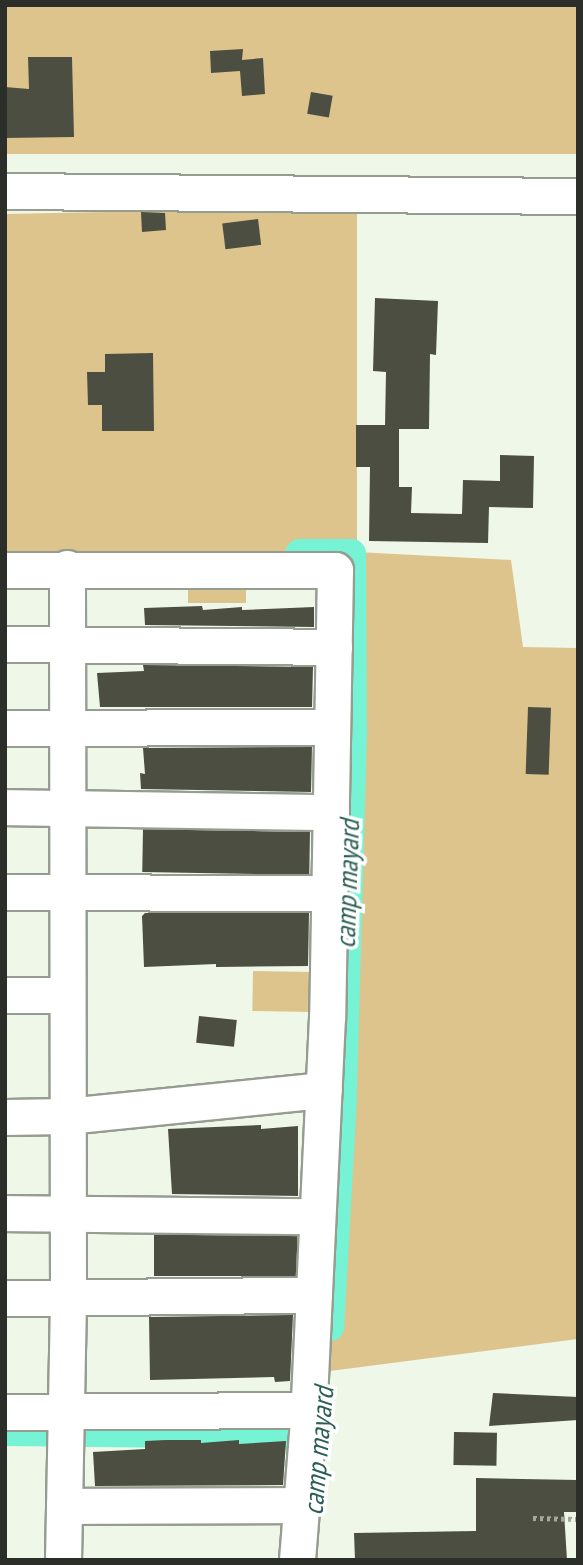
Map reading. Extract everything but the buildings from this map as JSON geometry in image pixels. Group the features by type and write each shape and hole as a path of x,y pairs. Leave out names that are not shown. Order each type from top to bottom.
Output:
{"street":[{"path":"5,191 578,197"},
{"path":"63,1560 68,1297 65,807 67,568"},
{"path":"5,570 335,570 324,1090 307,1423 297,1560"},
{"path":"5,643 334,647"},
{"path":"5,728 332,727"},
{"path":"5,807 331,812"},
{"path":"5,892 329,893"},
{"path":"5,995 67,995"},
{"path":"5,1117 68,1116 324,1090"},
{"path":"5,1213 66,1211 317,1216"},
{"path":"5,1298 314,1295"},
{"path":"5,1412 67,1424 307,1423"},
{"path":"64,1506 301,1505"}],"path":[{"path":"533,1518 578,1519"}],"shaded area":[{"path":"5,5 578,5 578,154 5,154"},
{"path":"357,207 357,552 511,560 523,647 578,648 578,1339 330,1371 351,551 5,554 5,214"},
{"path":"188,577 246,577 246,603 188,603"},
{"path":"253,971 311,972 310,1012 252,1011"}],"waterway":[{"name":"camp mayard","path":"300,554 351,554 352,731 342,1097 329,1327"},
{"path":"5,1431 317,1434"}]}
